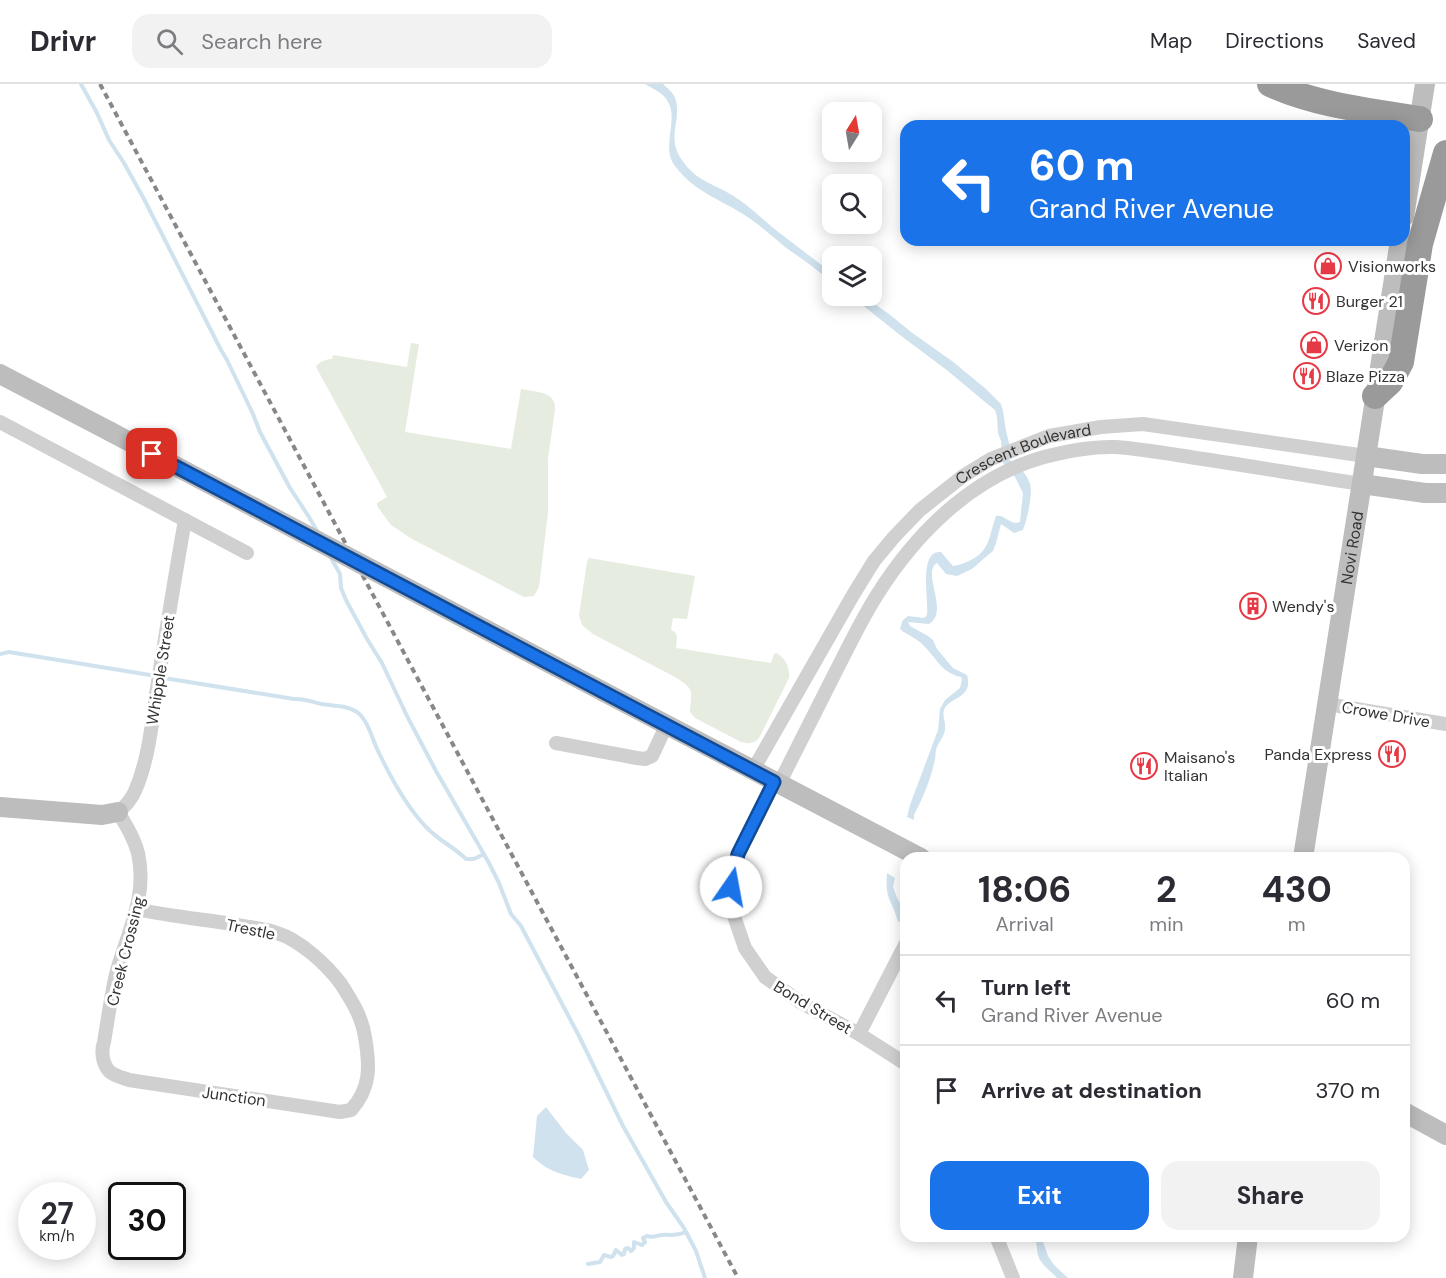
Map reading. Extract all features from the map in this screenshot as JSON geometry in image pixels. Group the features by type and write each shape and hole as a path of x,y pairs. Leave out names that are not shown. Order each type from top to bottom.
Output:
{"highway":[{"path":"1270,84 1309,98 1420,119"},
{"path":"1375,396 1390,382 1401,362 1420,244 1446,153"}],"main road":[{"path":"1410,180 1425,84"},
{"name":"Novi Road","path":"1304,852 1399,246"},
{"path":"0,374 909,852"},
{"name":"Crescent Boulevard","path":"1366,456 1422,464 1446,464"},
{"name":"Crescent Boulevard","path":"1362,484 1446,494"},
{"path":"0,807 102,815 118,812"},
{"path":"1410,1116 1446,1135"},
{"path":"1243,1278 1247,1242"}],"street":[{"path":"0,422 247,553"},
{"name":"Crescent Boulevard","path":"753,770 874,561 920,510 963,476 991,459 1049,436 1101,427 1146,424 1366,456"},
{"name":"Crescent Boulevard","path":"777,783 875,597 898,564 928,528 951,507 1000,474 1030,461 1053,455 1086,448 1114,447 1362,484"},
{"name":"Whipple Street","path":"118,812 131,799 142,773 185,520"},
{"name":"Crowe Drive","path":"1327,704 1446,724"},
{"path":"556,743 645,759 652,756 667,724"},
{"name":"Bond Street","path":"777,783 738,854 731,887 735,920 745,948 765,977 800,1002 859,1034 900,1060"},
{"name":"Creek Crossing","path":"103,1059 102,1050 116,974 137,909 141,873 138,853 132,837 118,812"},
{"name":"Trestle","path":"137,909 279,933 306,948 333,973 353,1003 364,1026 369,1069 363,1091"},
{"path":"859,1034 900,955"},
{"name":"Junction","path":"103,1059 110,1072 129,1080 340,1112 351,1110 359,1101 363,1091"},
{"path":"998,1242 1012,1278"}],"shaded area":[{"path":"411,343 419,344 405,432 511,449 521,389 549,396 555,404 548,458 548,513 539,587 534,596 524,597 412,539 391,525 377,506 377,503 387,497 316,367 323,361 332,359 333,355 407,367"},
{"path":"589,558 695,576 687,619 673,618 671,630 677,635 676,648 771,663 776,653 785,660 789,678 757,740 751,743 741,742 695,718 690,712 691,692 686,685 593,634 582,625 579,615"}],"water":[{"path":"645,84 663,84 674,96 677,106 675,143 677,151 688,168 694,174 744,203 822,265 822,274 754,221 700,190 683,175 675,166 669,150 672,116 670,108 667,100"},
{"path":"864,306 877,306 889,314 952,361 1001,404 1010,447 1008,459 1024,473 1031,488 1023,530 1014,533 1001,524 993,551 972,569 957,576 946,574 937,563 932,575 937,602 935,618 929,624 908,622 910,626 933,640 937,649 953,668 967,675 968,683 964,693 950,702 944,710 945,732 937,747 931,774 914,820 907,817 938,730 940,709 945,700 960,688 962,680 961,677 944,669 923,644 900,628 903,620 908,616 924,618 927,615 927,567 934,553 941,552 953,566 978,556 986,546 996,516 1016,523 1020,522 1023,493 1015,477 1003,463 995,410"},
{"path":"887,873 895,878 893,887 900,903 900,922 898,922 888,896"},
{"path":"546,1107 583,1150 589,1170 581,1179 555,1172 533,1157 537,1116"},
{"path":"1043,1242 1054,1265 1068,1278 1057,1278 1043,1264 1037,1252 1036,1243"}],"waterway":[{"path":"81,84 109,140 144,199 227,360 260,432 290,488 317,531"},
{"path":"330,556 340,574 341,588 346,600 382,663 436,771 489,863 511,914 521,926 623,1126 666,1202 684,1228 696,1251 705,1278"},
{"path":"0,654 9,652 150,675"},
{"path":"164,678 305,700 344,707 357,712 367,726 400,792 426,827 466,859 474,859 484,854"},
{"path":"588,1264 600,1262 604,1255 611,1257 616,1250 622,1255 625,1249 628,1248 631,1251 634,1248 634,1242 642,1245 645,1242 643,1238 647,1236 676,1235 686,1232"}],"railway":[{"path":"100,84 738,1278"}],"place":[{"name":"Visionworks","path":"1328,266"},
{"name":"Burger 21","path":"1316,301"},
{"name":"Verizon","path":"1314,345"},
{"name":"Blaze Pizza","path":"1307,376"},
{"name":"Wendy's","path":"1253,606"},
{"name":"Panda Express","path":"1392,754"},
{"name":"Maisano's Italian","path":"1144,766"}],"route":[{"path":"152,454 774,782 738,854 731,887"}]}
